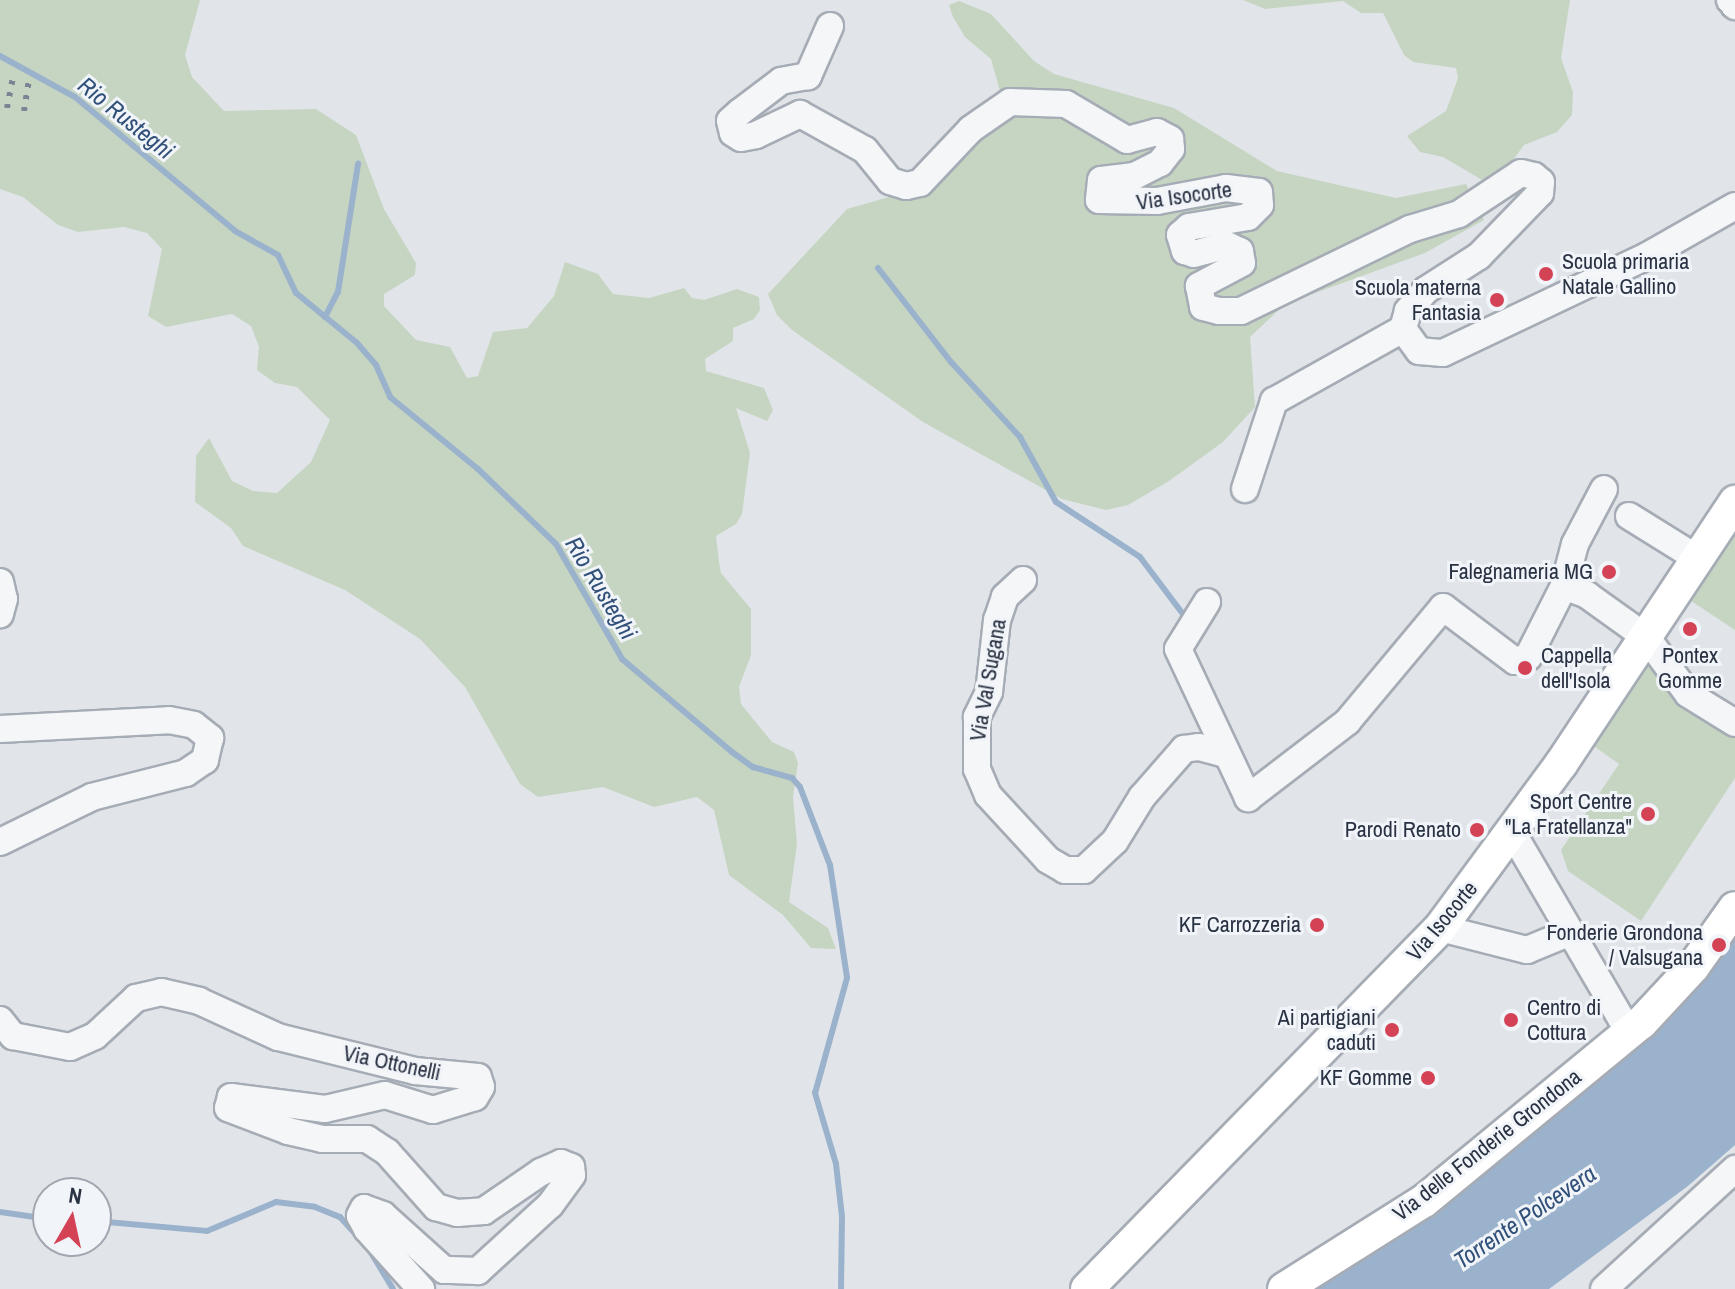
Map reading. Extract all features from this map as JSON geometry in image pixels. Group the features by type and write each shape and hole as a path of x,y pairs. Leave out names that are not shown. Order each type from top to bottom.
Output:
{"main road":[{"name":"Via Isocorte","path":"1087,1289 1440,928 1512,832 1647,638 1735,502"},
{"name":"Via delle Fonderie Grondona","path":"1284,1289 1424,1201 1629,1032 1693,967 1735,908"}],"street":[{"path":"1730,0 1735,6"},
{"name":"Via Isocorte","path":"830,26 808,76 781,81 740,112 730,121 733,133 741,138 756,135 800,114 865,150 890,181 906,186 920,183 971,129 1010,102 1066,104 1127,140 1157,132 1170,139 1171,149 1160,163 1134,176 1101,180 1099,200 1157,201 1226,188 1259,192 1260,205 1248,217 1189,227 1180,235 1185,251 1194,254 1227,245 1240,251 1242,263 1199,286 1203,307 1219,311 1241,311 1410,229 1459,214 1521,173 1541,182 1540,193 1479,256 1426,290 1408,311 1403,329"},
{"path":"1245,489 1274,401 1403,329 1419,351 1443,353 1647,256 1735,206"},
{"path":"1207,602 1178,649 1248,798 1347,722 1443,607 1515,661 1528,657 1564,586 1575,544 1604,489"},
{"path":"1629,516 1698,559"},
{"name":"Via Val Sugana","path":"1023,580 1005,597 997,620 989,692 977,717 977,769 988,795 1048,860 1065,870 1084,870 1115,841 1142,797 1184,749 1199,747 1226,754"},
{"path":"0,582 4,599 0,614"},
{"path":"1564,586 1587,595 1647,638 1688,694 1735,723"},
{"path":"0,729 169,720 194,725 210,738 205,760 186,773 92,797 0,842"},
{"path":"1512,832 1568,933 1629,1032"},
{"path":"1440,928 1527,950 1568,933"},
{"name":"Via Ottonelli","path":"0,1020 13,1036 70,1047 95,1036 136,998 161,992 199,1001 278,1037 415,1071 478,1077 481,1087 475,1097 433,1110 385,1095 325,1109 231,1097 228,1108 288,1131 367,1139 387,1152 436,1207 457,1213 484,1211 541,1172 561,1163 571,1167 572,1175 550,1205 478,1271 444,1270 383,1215 364,1208 360,1216 367,1229 421,1289"},
{"path":"1604,1289 1735,1169"}],"green space":[{"path":"0,0 200,0 185,55 192,77 224,111 316,109 356,135 384,209 416,263 415,275 384,294 384,306 416,340 450,347 467,378 478,376 493,332 527,328 554,296 565,262 598,274 613,294 649,298 684,288 692,298 704,300 737,289 759,297 760,310 754,319 733,328 733,341 705,359 706,371 764,388 773,410 767,421 736,408 750,453 742,514 736,524 716,536 719,562 721,573 751,609 751,655 739,687 741,704 772,742 794,752 798,763 793,797 797,844 789,902 828,928 836,949 811,948 783,915 729,875 714,810 697,797 654,807 603,787 538,797 520,784 465,687 420,639 345,590 243,546 231,528 195,502 196,456 209,438 232,481 253,491 277,493 311,462 330,420 297,387 275,383 257,370 259,347 251,326 232,314 166,327 148,316 162,249 147,233 124,227 78,232 58,225 23,197 0,189"},
{"path":"1243,0 1570,0 1561,58 1573,92 1572,115 1557,132 1524,145 1503,174 1482,180 1443,157 1420,152 1407,136 1446,111 1458,78 1456,68 1413,62 1404,55 1383,13 1361,13 1343,1 1265,9"},
{"path":"959,1 991,14 1034,61 1054,74 1174,108 1277,171 1396,198 1466,184 1484,220 1425,253 1285,304 1250,337 1255,407 1223,442 1169,481 1128,505 1106,510 1062,499 923,422 792,330 777,315 768,294 847,209 927,186 1003,102 991,59 965,37 953,17 949,5"},
{"path":"1735,528 1735,630 1688,599"},
{"name":"Sport Centre \"La Fratellanza\"","path":"1643,658 1687,706 1735,736 1735,778 1641,921 1568,871 1561,850 1619,764 1588,742"}],"water":[{"name":"Torrente Polcevera","path":"1735,928 1735,1145 1688,1186 1549,1289 1307,1289"}],"waterway":[{"name":"Rio Rusteghi","path":"0,56 75,97 235,231 278,255 296,293 357,343 376,365 390,397 478,469 556,544 622,659 732,752 753,767 792,778 800,787 830,865 847,978 815,1093 836,1164 842,1217 841,1289"},
{"path":"325,317 338,292 358,164"},
{"path":"878,268 951,362 1020,437 1056,502 1140,557 1186,618"},
{"path":"112,1222 207,1231 276,1202 315,1207 340,1217 359,1238"},
{"path":"0,1212 32,1217"},
{"path":"367,1246 393,1289"}],"railway":[{"path":"7,108 13,78"},
{"path":"24,111 29,81"}],"place":[{"name":"Scuola primaria Natale Gallino","path":"1546,274"},
{"name":"Scuola materna Fantasia","path":"1497,300"},
{"name":"Falegnameria MG","path":"1609,572"},
{"name":"Pontex Gomme","path":"1690,629"},
{"name":"Cappella dell'Isola","path":"1525,668"},
{"name":"Sport Centre \"La Fratellanza\"","path":"1648,814"},
{"name":"Parodi Renato","path":"1477,830"},
{"name":"KF Carrozzeria","path":"1317,925"},
{"name":"Fonderie Grondona / Valsugana","path":"1719,945"},
{"name":"Centro di Cottura","path":"1511,1020"},
{"name":"Ai partigiani caduti","path":"1392,1030"},
{"name":"KF Gomme","path":"1428,1078"}]}
